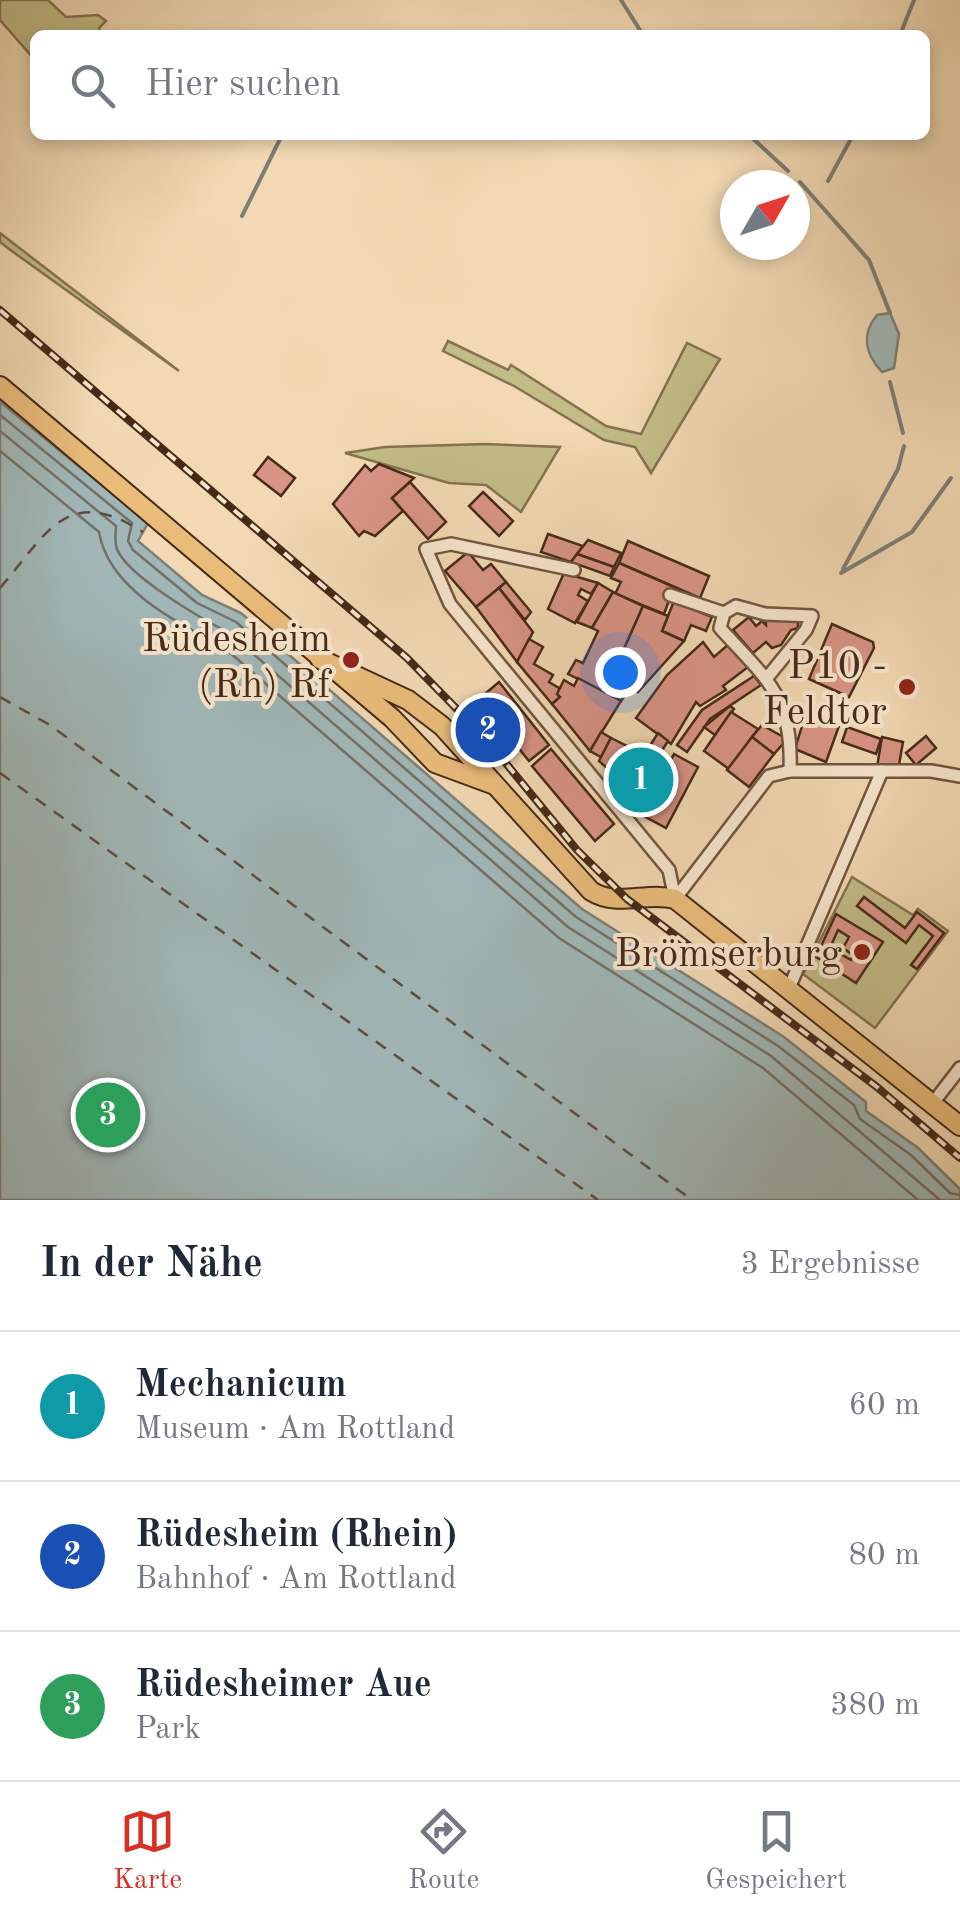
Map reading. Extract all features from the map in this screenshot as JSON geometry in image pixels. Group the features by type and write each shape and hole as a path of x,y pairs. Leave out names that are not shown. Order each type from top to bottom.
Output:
{"main road":[{"path":"0,386 392,718 435,762 501,789"},
{"path":"320,659 420,709 501,789 598,896 618,900 659,896 674,899 960,1126"}],"street":[{"path":"574,570 451,544 426,550 450,604 669,870 674,899"},
{"path":"670,595 724,613"},
{"path":"766,679 806,630 812,616 765,614 736,606 724,613 720,628 766,679 790,721 790,771"},
{"path":"674,899 769,776 790,771 960,776"},
{"path":"789,988 882,772"},
{"path":"933,1103 960,1068"}],"shaded area":[{"path":"0,0 48,0 66,17 98,15 106,21 99,30 30,30 30,54 0,20"},
{"path":"0,233 179,371 9,249 0,242"},
{"path":"448,341 508,370 511,365 606,426 641,434 687,343 720,359 651,473 635,447 604,440 514,386 443,351"},
{"path":"385,447 560,447 521,512 486,485 449,483 345,453"},
{"path":"852,877 913,915 918,909 948,931 875,1028 803,974"}],"water":[{"path":"890,313 899,334 894,368 882,372 869,351 867,337 877,315"},
{"path":"0,402 148,523 138,541 202,595 241,613 582,909 784,1037 866,1102 866,1111 917,1147 960,1189 960,1200 0,1200"}],"building":[{"path":"268,457 295,478 281,496 254,475"},
{"path":"379,464 414,478 392,498 403,511 375,536 364,531 359,536 333,504 365,465 371,471"},
{"path":"410,482 446,522 428,539 392,498"},
{"path":"483,492 513,521 499,536 469,506"},
{"path":"548,534 583,546 571,562 541,552"},
{"path":"588,540 621,553 614,567 577,554"},
{"path":"628,541 709,576 700,598 619,563"},
{"path":"468,552 483,570 491,564 506,582 476,607 445,571"},
{"path":"577,554 614,567 610,576 571,562"},
{"path":"619,563 674,587 664,614 615,594 621,582 611,578"},
{"path":"564,573 598,583 591,594 581,589 578,595 588,601 575,623 548,609"},
{"path":"506,582 531,612 525,620 499,588"},
{"path":"598,583 613,592 592,628 577,622"},
{"path":"499,588 533,632 517,662 476,607"},
{"path":"613,592 643,606 605,692 568,674 576,660 583,663 598,631 592,628"},
{"path":"674,601 712,617 706,631 691,625 684,641 662,631"},
{"path":"643,606 668,616 662,631 684,641 638,692 631,687 621,701 605,692"},
{"path":"749,617 756,626 762,621 766,625 766,619 798,619 798,628 791,630 781,645 772,648 766,642 753,653 733,630"},
{"path":"832,624 873,642 874,648 849,697 809,679"},
{"path":"529,639 543,647 534,664 553,675 549,682 559,688 560,697 552,704 517,662"},
{"path":"703,642 714,657 730,643 748,667 723,686 726,690 700,706 696,702 671,744 636,718 667,675"},
{"path":"754,676 761,685 710,719 687,752 677,745 702,710"},
{"path":"578,678 621,701 590,751 552,704 560,697 557,694 564,680 574,686"},
{"path":"499,682 549,745 529,761 479,699"},
{"path":"730,706 734,709 715,735 704,727"},
{"path":"731,712 758,729 729,769 704,751"},
{"path":"806,713 839,726 826,762 795,749"},
{"path":"762,725 787,739 774,754 752,737"},
{"path":"847,727 881,739 876,754 842,742"},
{"path":"601,732 611,738 601,757 590,751"},
{"path":"658,733 668,741 653,765 665,771 649,802 614,781 631,748 635,751 632,757 641,760"},
{"path":"926,736 936,748 916,765 906,753"},
{"path":"752,737 774,754 749,787 727,770"},
{"path":"882,737 903,742 899,765 877,767"},
{"path":"611,738 631,748 616,776 599,761"},
{"path":"551,749 614,824 595,841 532,766"},
{"path":"674,754 698,767 666,828 642,815"},
{"path":"864,897 905,928 917,912 944,933 917,969 911,965 933,936 919,925 906,943 857,906"},
{"name":"Brömserburg","path":"836,914 883,942 856,983 816,957","holes":["838,930 849,937 843,948 853,955 851,960 830,948"]}],"waterway":[{"path":"621,0 640,30"},
{"path":"902,30 914,0"},
{"path":"242,216 280,140"},
{"path":"754,140 787,170"},
{"path":"828,181 850,140"},
{"path":"810,193 869,260 890,313"},
{"path":"890,382 903,433"},
{"path":"843,569 898,469 904,446"},
{"path":"841,573 912,532 951,478"}],"ferry route":[{"path":"0,588 46,534 60,521 76,514 95,512 143,532"},
{"path":"0,697 50,725 692,1200"},
{"path":"0,773 598,1200"}],"railway":[{"path":"0,310 407,658 486,739 577,850 627,899 877,1087 960,1158"}],"place":[{"name":"Rüdesheim (Rh) Rf","path":"351,660"},
{"name":"P10 - Feldtor","path":"907,687"},
{"name":"Rüdesheim (Rhein)","path":"488,730"},
{"name":"Mechanicum","path":"641,780"},
{"name":"Brömserburg","path":"862,952"},
{"name":"Rüdesheimer Aue","path":"108,1115"}]}
